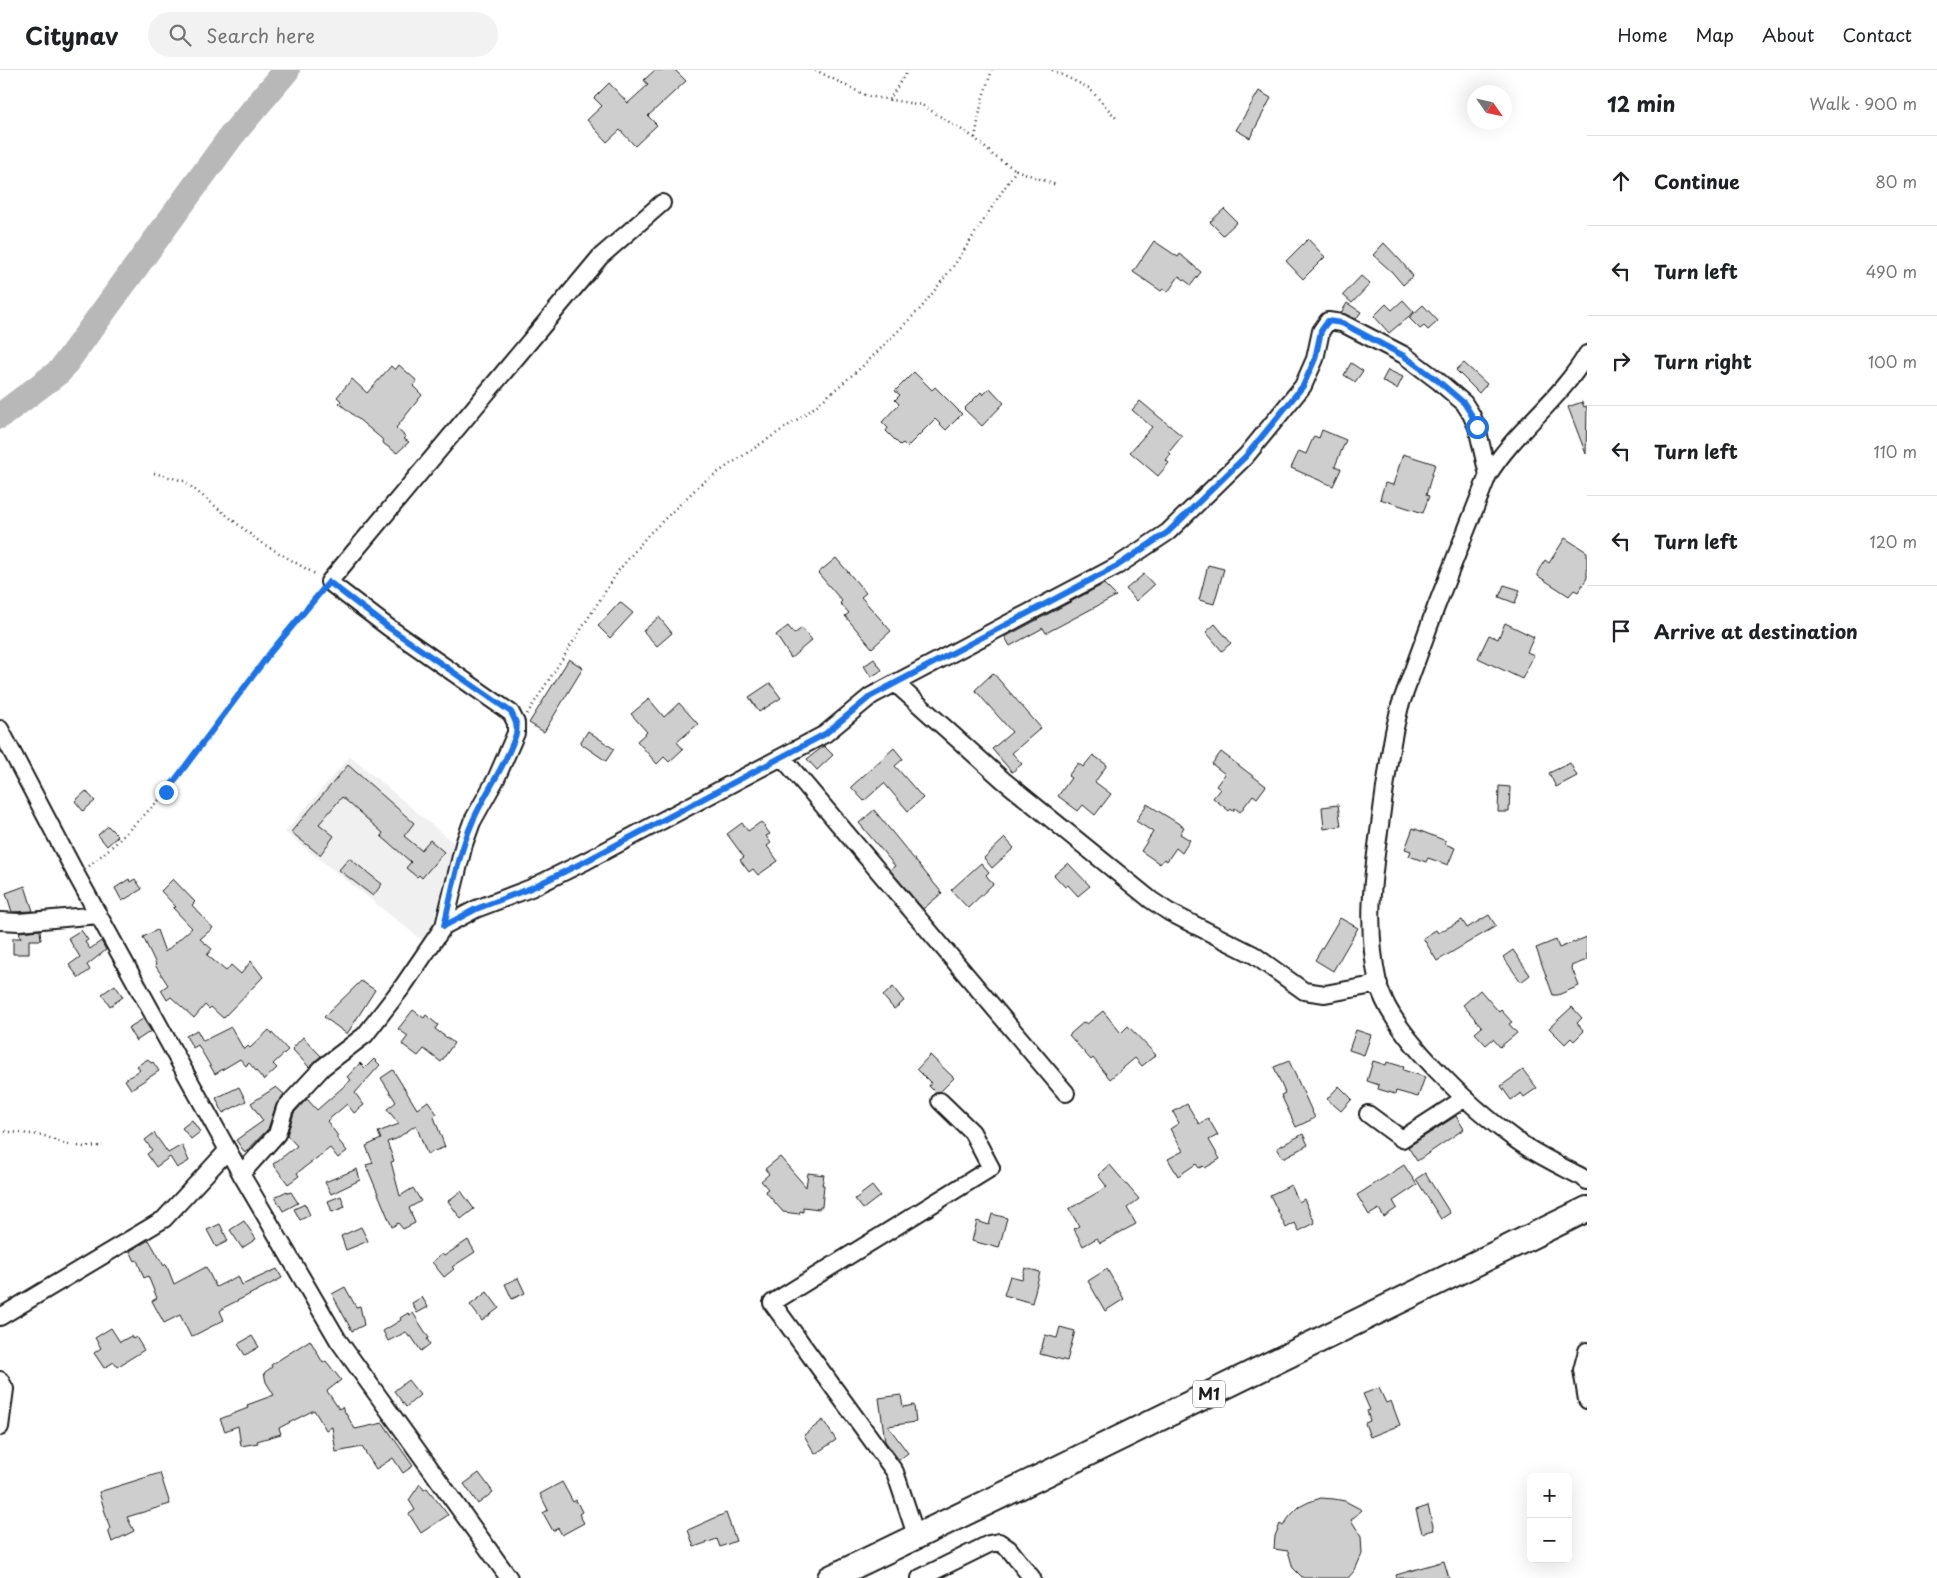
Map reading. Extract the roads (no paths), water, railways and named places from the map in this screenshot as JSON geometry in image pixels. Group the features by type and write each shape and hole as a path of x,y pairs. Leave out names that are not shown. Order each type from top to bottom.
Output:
{"highway":[{"name":"M1","path":"830,1578 1587,1209"}],"street":[{"path":"241,1174 277,1134 285,1108 323,1067 365,1035 403,986 444,926 464,844 472,822 496,779 516,733 516,723 511,712 388,627 329,582 600,257 662,203"},
{"path":"444,926 476,909 531,888 586,861 825,734 871,696 1108,571 1168,532 1246,456 1303,386 1315,359 1321,331 1328,321 1342,323 1404,356 1464,403 1477,427 1488,475"},
{"path":"1587,354 1554,400 1498,459 1488,475 1436,607 1400,706 1394,732 1371,890 1371,937 1379,984 1394,1018 1408,1037 1422,1054 1466,1098 1515,1139 1541,1156 1587,1181"},
{"path":"895,683 1047,817 1157,904 1254,955 1304,991 1325,994 1379,984"},
{"path":"0,728 77,876 241,1174 338,1340 509,1578"},
{"path":"782,757 1066,1093"},
{"path":"0,921 19,922 99,916"},
{"path":"1368,1114 1402,1139 1466,1098"},
{"path":"916,1535 895,1472 772,1303 991,1168 972,1132 940,1101"},
{"path":"0,1317 164,1219 228,1150"},
{"path":"1587,1351 1582,1370 1587,1400"},
{"path":"0,1380 5,1389 0,1427"},
{"path":"920,1578 989,1544 999,1542 1009,1550 1032,1578"}],"waterway":[{"path":"0,416 60,371 232,135 287,70"}]}
